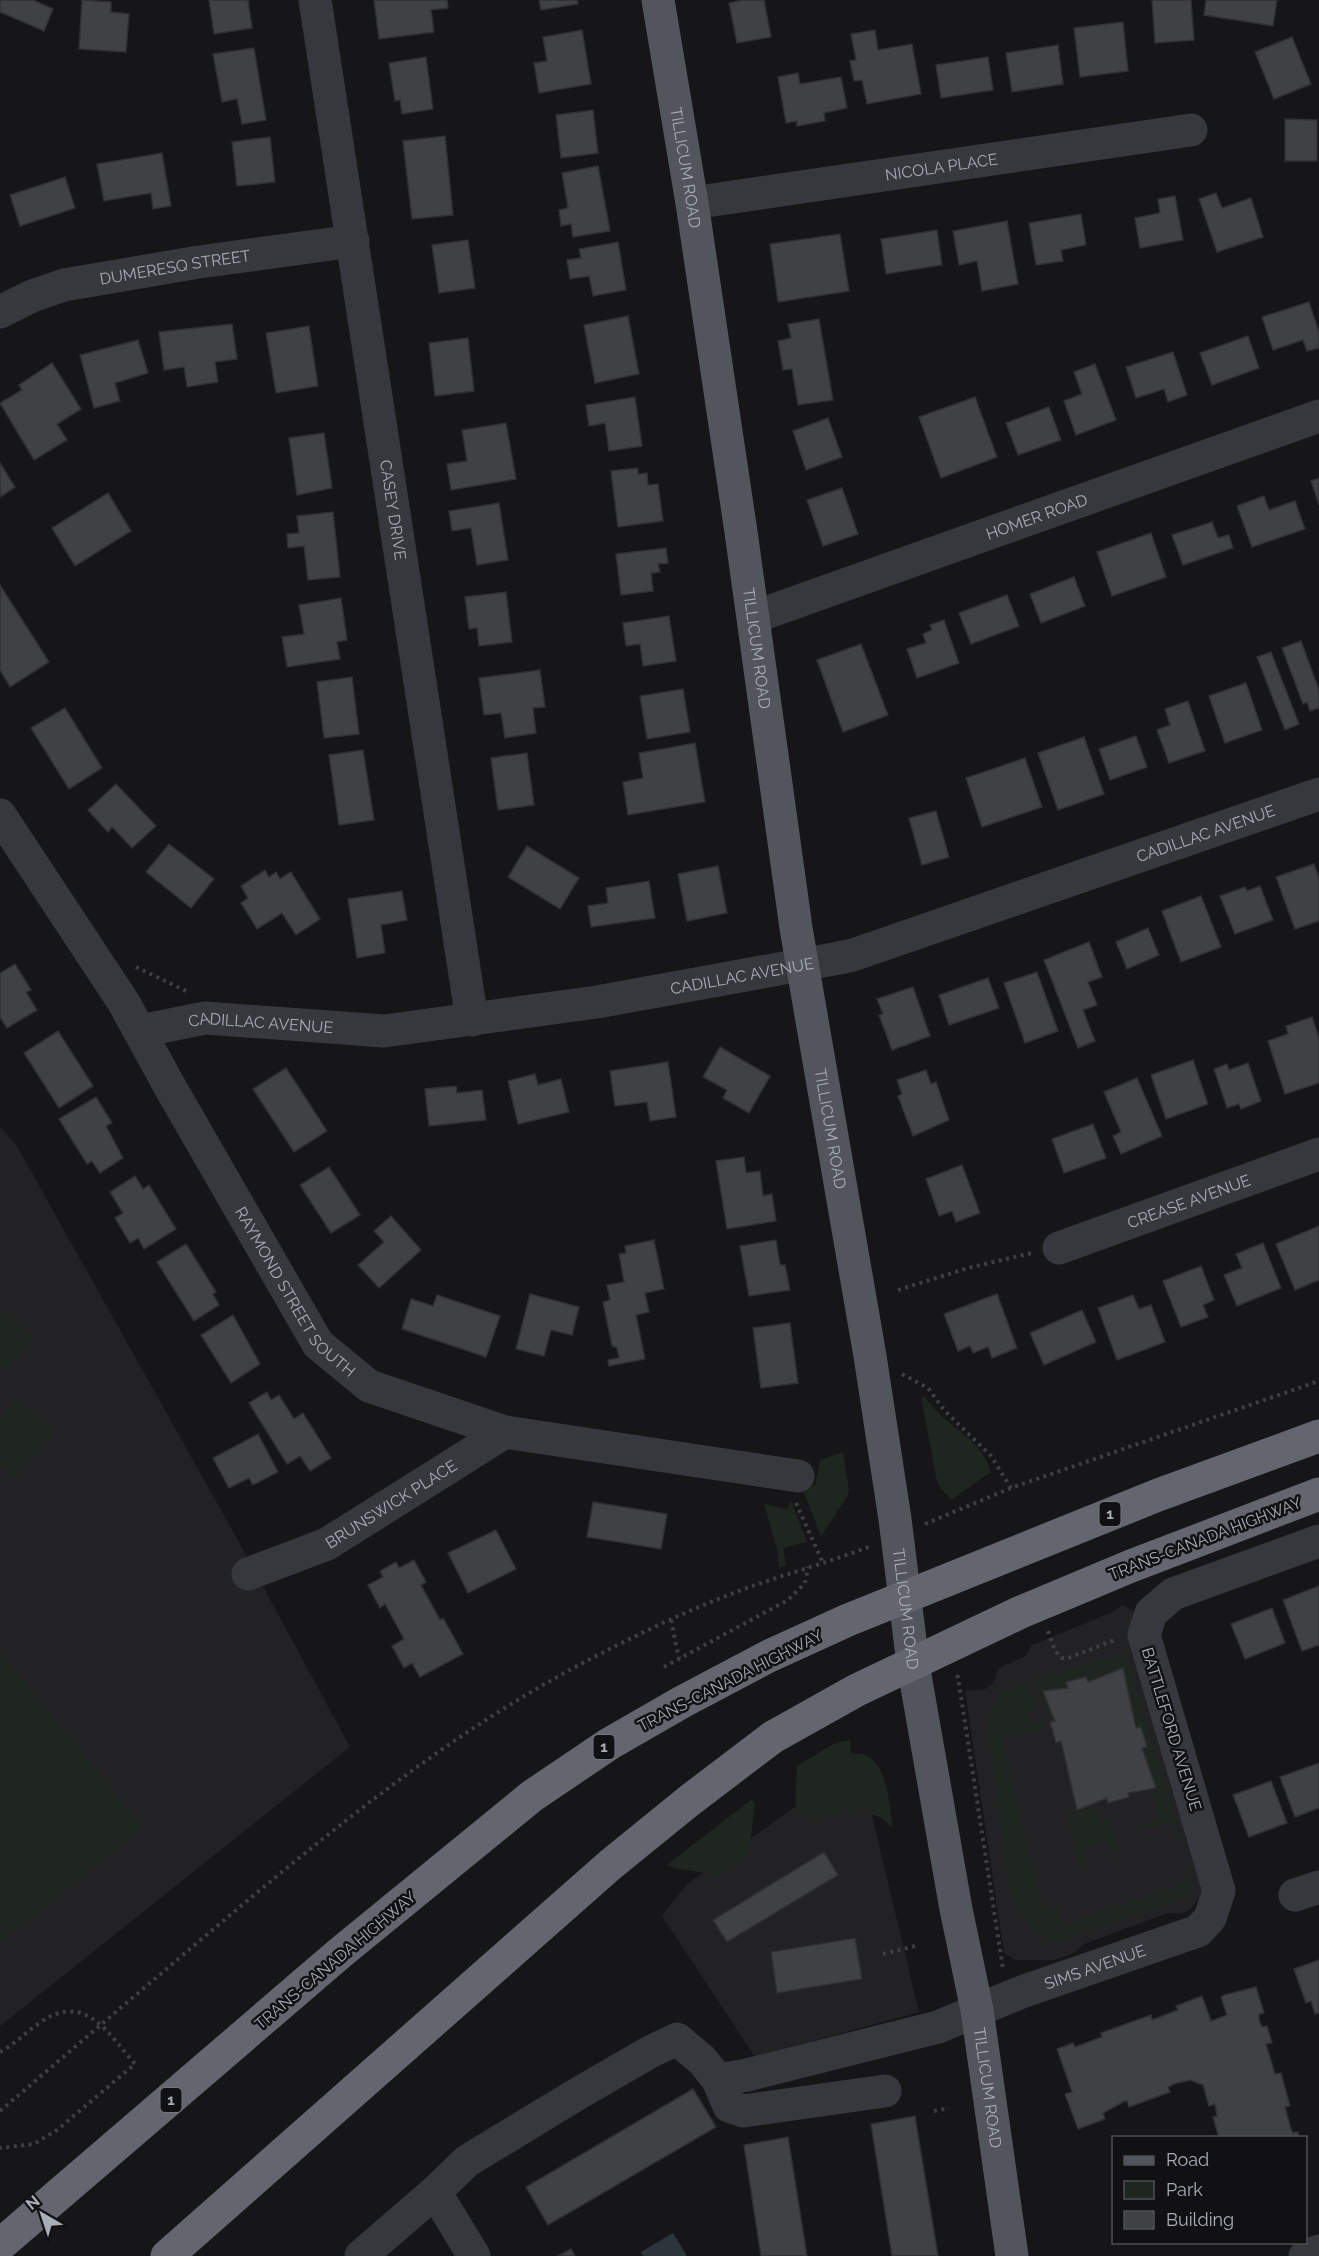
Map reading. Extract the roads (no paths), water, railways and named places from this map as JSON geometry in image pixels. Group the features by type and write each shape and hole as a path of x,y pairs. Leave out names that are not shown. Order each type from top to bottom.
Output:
{"highway":[{"name":"TRANS-CANADA HIGHWAY","path":"0,2245 340,1953 532,1796 609,1744 769,1656 848,1620 1158,1495 1319,1436"},
{"name":"TRANS-CANADA HIGHWAY","path":"167,2256 610,1865 773,1737 857,1690 1021,1612 1131,1566 1319,1494"}],"main road":[{"name":"TILLICUM ROAD","path":"658,0 692,203 754,617 802,964 870,1356 895,1519 913,1664 956,1908 977,2010 1012,2256"}],"street":[{"name":"CASEY DRIVE","path":"315,0 471,1020"},
{"name":"NICOLA PLACE","path":"692,203 1191,130"},
{"name":"DUMERESQ STREET","path":"0,312 32,296 64,285 199,262 353,241"},
{"name":"HOMER ROAD","path":"754,617 1319,416"},
{"name":"CADILLAC AVENUE","path":"140,1031 205,1018 384,1031 597,1002 853,955 1319,794"},
{"name":"RAYMOND STREET SOUTH","path":"0,815 140,1031 318,1344 369,1386 505,1432 798,1476"},
{"name":"CREASE AVENUE","path":"1059,1248 1319,1154"},
{"name":"BRUNSWICK PLACE","path":"260,1569 327,1544 505,1432"},
{"name":"BATTLEFORD AVENUE","path":"1210,1918 1219,1891 1144,1635 1151,1613 1173,1594 1319,1541"},
{"name":"SIMS AVENUE","path":"718,2080 938,2027 1019,1993 1198,1931 1210,1918"},
{"path":"361,2256 467,2161 579,2092 677,2039 702,2060 718,2080 729,2106 743,2111 885,2091"},
{"path":"435,2192 474,2256"},
{"path":"1305,2256 1319,2251"}]}
